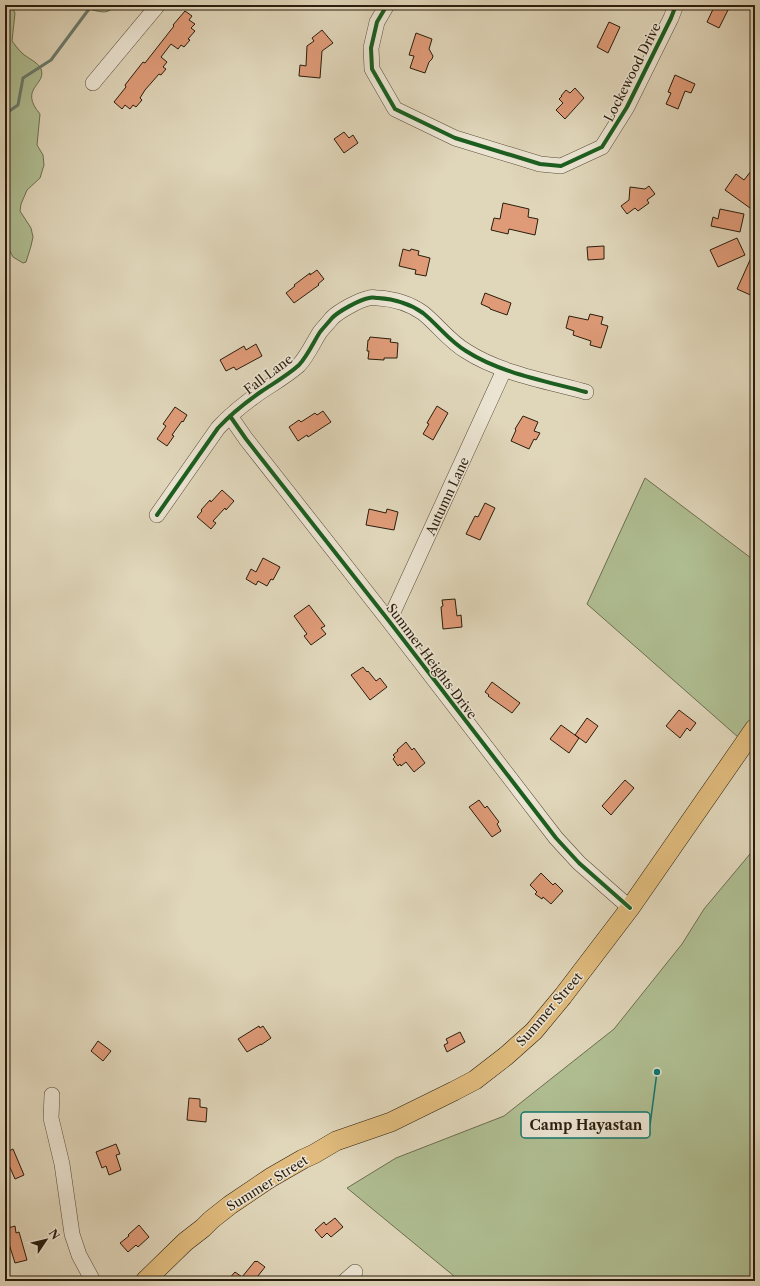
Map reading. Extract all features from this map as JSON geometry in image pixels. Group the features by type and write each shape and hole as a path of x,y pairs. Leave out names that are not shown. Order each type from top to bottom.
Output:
{"main road":[{"name":"Summer Street","path":"145,1281 211,1220 230,1205 270,1178 303,1158 314,1154 336,1141 390,1122 475,1080 506,1056 534,1031 563,996 630,908 754,732"}],"street":[{"path":"93,83 158,5"},
{"name":"Lockewood Drive","path":"387,5 377,22 371,48 372,69 395,109 455,138 540,164 561,166 602,147 627,107 676,5"},
{"name":"Fall Lane","path":"157,515 218,428 230,416 299,364 310,350 321,330 334,316 352,305 369,298 406,302 422,313 451,341 485,362 504,370 586,392"},
{"name":"Autumn Lane","path":"389,621 504,370"},
{"name":"Summer Heights Drive","path":"230,416 246,440 389,621 556,838 579,863 630,908"},
{"path":"52,1095 51,1118 62,1164 72,1234 79,1256 93,1281"}],"green space":[{"path":"5,5 11,5 15,13 12,41 22,53 40,67 42,74 34,88 32,98 34,105 40,114 37,145 43,155 44,165 40,178 27,190 21,204 20,211 31,228 33,237 26,262 23,263 13,257 5,242"},
{"path":"85,5 115,5 109,11 103,12 88,9"},
{"path":"645,478 755,561 755,752 587,604"},
{"path":"755,848 755,1281 460,1281 347,1188 396,1158 504,1116 614,1029 682,944 704,909"}],"building":[{"path":"715,5 729,5 719,28 707,22"},
{"path":"185,11 192,16 189,20 195,24 191,28 195,31 188,39 190,40 184,47 181,45 178,49 171,44 161,57 167,62 163,67 166,69 161,75 159,74 145,90 140,98 142,100 136,107 133,105 130,109 125,105 122,109 114,102 126,87 125,85 143,62 145,63"},
{"path":"609,22 620,27 608,53 597,47"},
{"path":"322,30 333,43 322,51 320,78 299,76 300,65 306,66 307,46 314,41 312,38"},
{"path":"416,33 432,39 429,49 433,56 425,73 410,68 414,56 409,55"},
{"path":"675,75 695,84 691,93 685,91 678,109 666,104 671,93 668,92"},
{"path":"575,88 584,98 565,119 556,110 563,103 559,99 566,90 570,93"},
{"path":"344,132 349,138 353,135 358,143 344,153 334,139"},
{"path":"755,166 755,200 750,208 725,190 736,174 744,180"},
{"path":"649,186 655,194 647,200 649,203 638,211 635,208 627,214 621,206 629,200 630,187 645,189"},
{"path":"503,203 529,209 528,217 538,219 535,235 509,229 508,234 491,230 494,218 500,219"},
{"path":"720,209 744,214 740,232 711,226 713,217 718,219"},
{"path":"737,238 745,255 718,267 710,250"},
{"path":"604,246 604,259 588,260 587,247"},
{"path":"403,249 419,251 418,255 430,258 426,276 415,274 416,270 399,266"},
{"path":"755,249 755,297 737,289"},
{"path":"317,270 324,279 318,284 319,285 294,303 286,293 310,273 310,275"},
{"path":"485,293 511,303 507,315 481,304"},
{"path":"590,314 603,317 601,324 608,326 601,348 590,345 591,341 573,335 574,331 566,328 569,316 588,320"},
{"path":"370,337 391,339 390,342 398,343 397,358 384,358 384,360 368,359 368,340"},
{"path":"256,344 262,356 236,370 234,367 226,371 220,360 244,346 246,350"},
{"path":"437,406 448,413 433,440 423,434 429,424 427,423"},
{"path":"175,407 187,415 172,435 174,436 167,446 157,439 166,426 163,424"},
{"path":"323,411 331,422 308,437 307,435 298,441 289,427 299,420 301,422 315,413 317,415"},
{"path":"523,416 538,422 534,431 540,433 536,440 534,439 529,449 511,441 516,430 515,429"},
{"path":"222,490 234,501 213,521 216,523 211,529 197,517 210,500 211,502"},
{"path":"485,503 495,508 480,540 466,534 475,516 478,517"},
{"path":"369,509 386,513 387,509 398,512 394,530 366,525"},
{"path":"263,558 280,567 273,580 271,579 267,586 258,581 256,585 246,579 251,569 256,572"},
{"path":"455,599 457,616 461,615 462,627 443,629 441,607 443,606 442,600"},
{"path":"309,605 325,626 321,628 326,634 311,645 304,636 307,634 294,616"},
{"path":"363,667 376,681 380,678 387,687 370,700 351,675"},
{"path":"492,682 520,703 512,713 488,696 489,695 485,692"},
{"path":"679,710 696,723 690,731 687,728 680,738 666,726"},
{"path":"587,718 598,726 586,743 575,735"},
{"path":"561,725 579,738 569,753 550,739"},
{"path":"406,742 412,750 414,748 425,763 414,772 406,762 401,766 400,764 398,766 393,759 395,757 393,755"},
{"path":"625,780 634,788 611,815 602,806"},
{"path":"479,800 485,808 487,806 499,822 497,824 501,831 492,837 469,807"},
{"path":"541,873 553,885 555,883 563,891 551,904 543,897 542,899 535,894 537,892 530,885"},
{"path":"259,1026 260,1028 263,1026 271,1038 247,1052 238,1039"},
{"path":"460,1032 465,1042 447,1052 444,1045 448,1043 446,1039"},
{"path":"98,1041 111,1051 103,1061 91,1051"},
{"path":"189,1098 200,1099 200,1107 207,1108 206,1122 187,1120"},
{"path":"116,1144 120,1154 116,1155 121,1170 109,1175 106,1166 102,1168 96,1152"},
{"path":"13,1149 24,1175 15,1179 8,1163 5,1165 5,1153"},
{"path":"335,1218 343,1227 331,1237 327,1233 322,1238 315,1230 324,1222 326,1225"},
{"path":"139,1225 149,1237 138,1247 136,1245 128,1252 120,1243"},
{"path":"15,1226 16,1233 19,1232 27,1260 15,1263 5,1229"},
{"path":"255,1261 265,1267 254,1281 227,1281 235,1272 242,1277"}],"waterway":[{"path":"5,114 18,105 23,78 51,60 92,5"}],"cycle path":[{"path":"387,5 377,22 371,48 372,69 395,109 455,138 540,164 561,166 602,147 627,107 676,5"},
{"path":"157,515 218,428 244,404 286,376 299,365 320,332 335,315 365,299 384,299 407,304 423,313 454,343 479,359 524,376 586,392"},
{"path":"230,416 246,439 389,621 556,838 579,863 630,908"}],"place":[{"name":"Camp Hayastan","path":"657,1072"}]}
